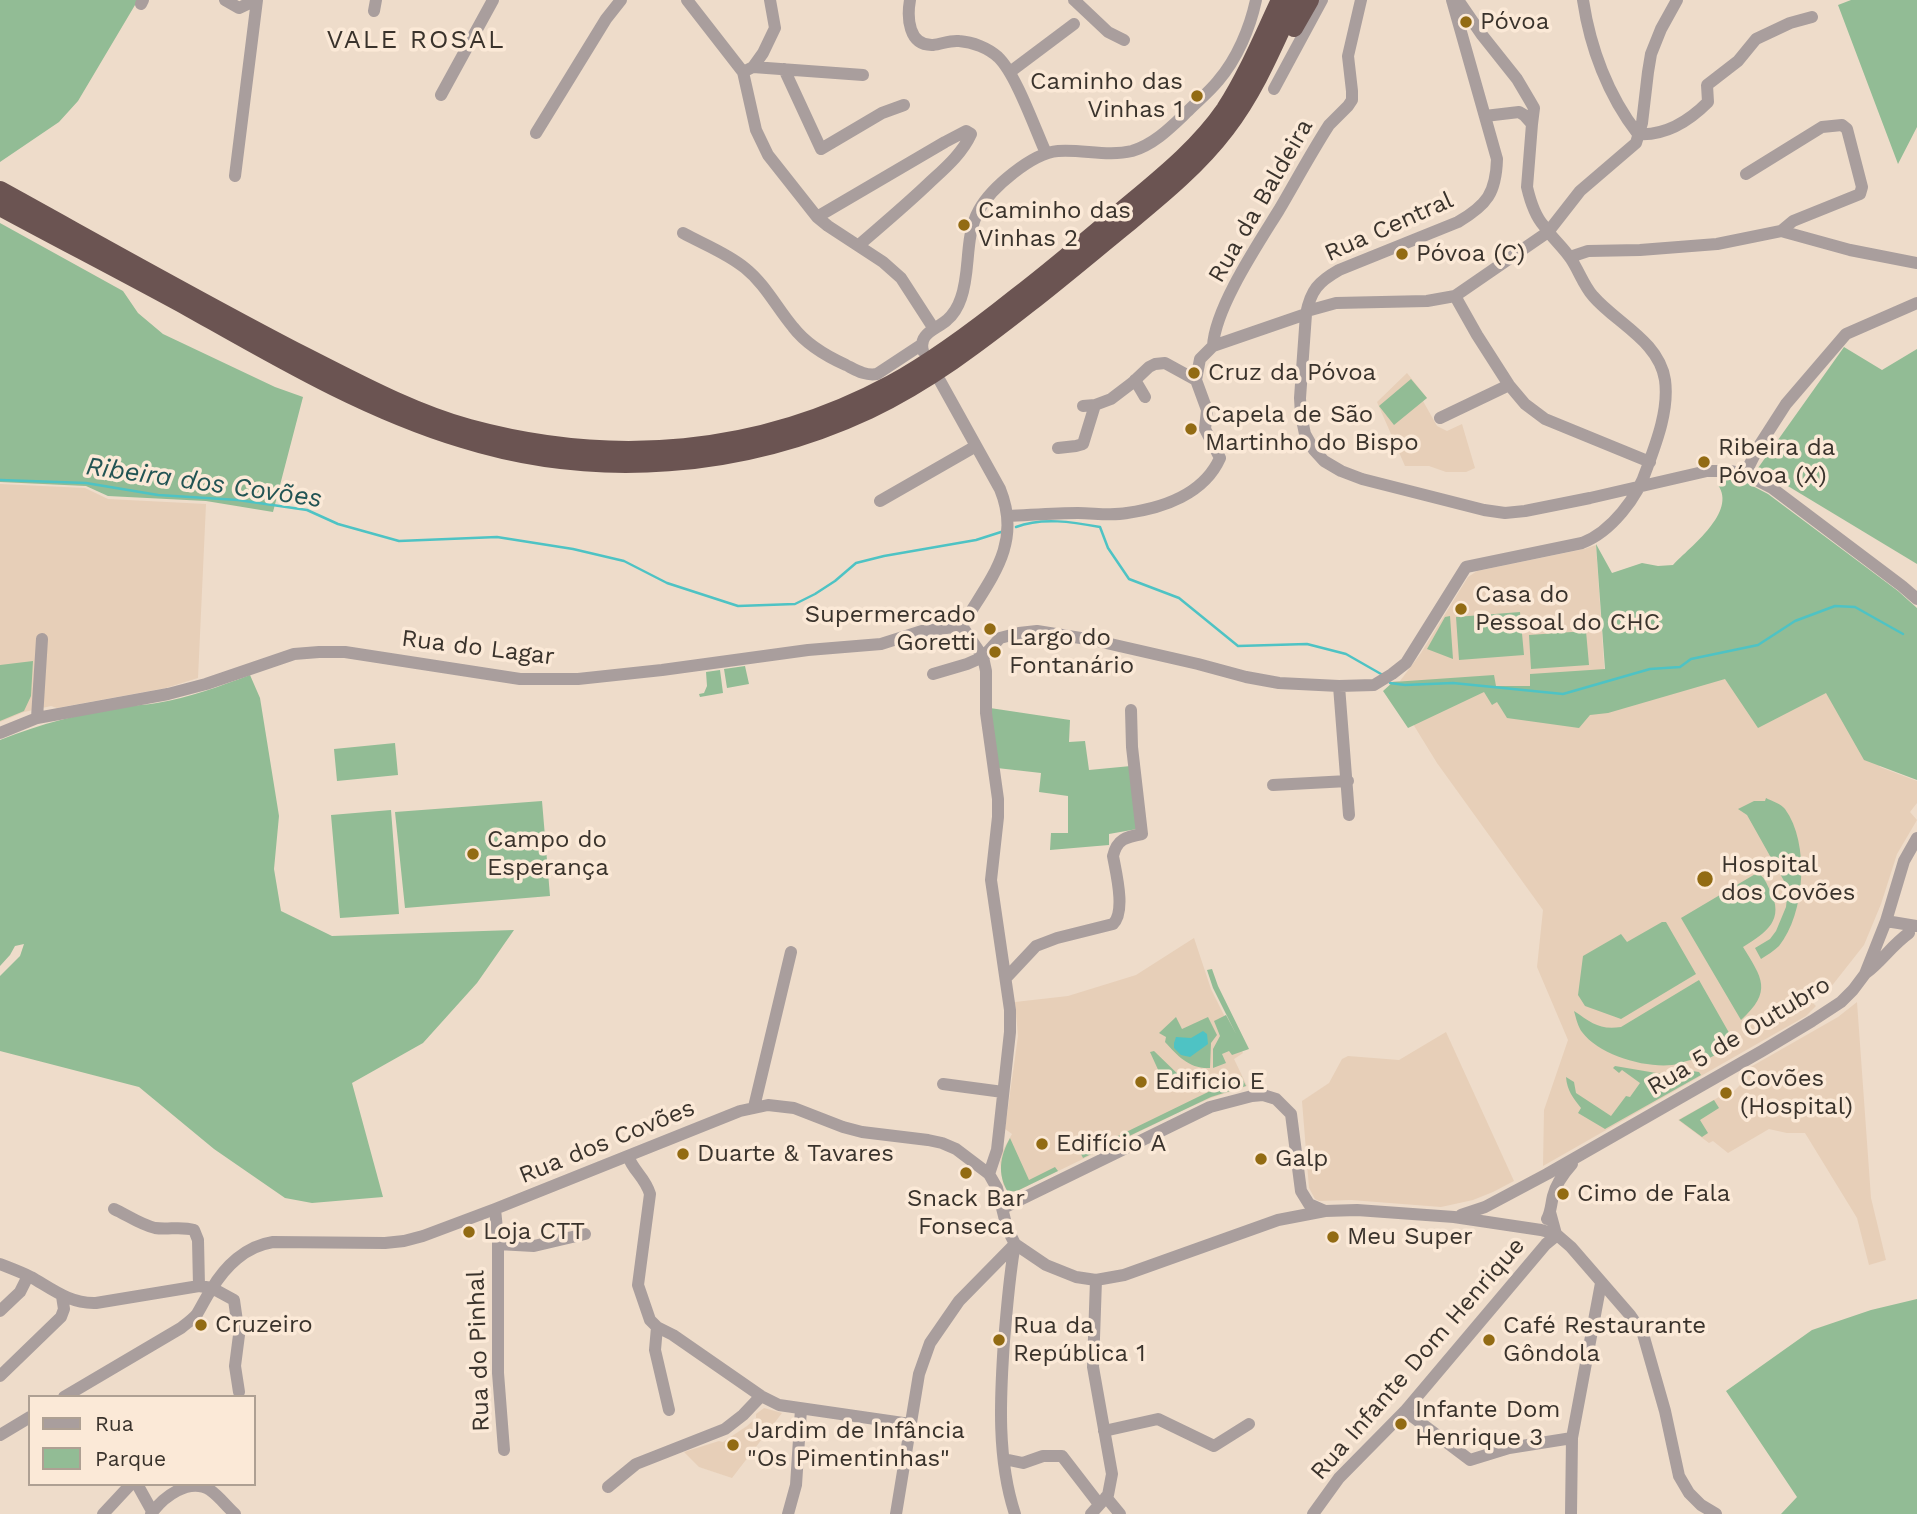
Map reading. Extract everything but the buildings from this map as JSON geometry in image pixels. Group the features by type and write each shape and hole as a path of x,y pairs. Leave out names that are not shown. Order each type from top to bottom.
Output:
{"highway":[{"path":"1265,33 1272,0"},
{"path":"0,206 356,382 465,427 564,448 652,450 701,446 747,438 829,413 890,384 965,337 1179,162 1207,132 1231,99 1280,0"},
{"path":"0,190 240,337 353,396 404,419 463,440 564,461 653,464 705,460 778,443 871,409 952,362 1060,280 1203,157 1227,128 1257,83 1295,0"},
{"path":"1267,60 1294,27 1310,0"}],"street":[{"path":"225,0 239,8 256,0"},
{"path":"234,176 256,0"},
{"path":"441,95 493,0"},
{"path":"536,133 606,19 621,0"},
{"path":"687,0 748,69 756,130 768,155 817,217 883,262 901,278 934,329"},
{"path":"748,69 763,53 775,28 770,0"},
{"path":"910,0 909,27 923,44 957,41 969,43 987,49 999,58 1010,72 1046,153"},
{"path":"1074,0 1108,32 1124,40"},
{"path":"683,233 744,267 766,290 795,330 812,346 838,362 864,373 877,374 922,348 924,336 953,314 962,295 971,228 979,209 997,187 1046,153 1129,152 1156,139 1218,82 1247,33 1256,0"},
{"path":"1274,89 1322,0"},
{"name":"Rua da Baldeira","path":"1213,346 1213,332 1243,269 1329,125 1352,100 1348,56 1361,0"},
{"name":"Rua Central","path":"1452,0 1493,144 1496,176 1492,192 1474,212 1458,222 1329,276 1314,290 1307,313 1300,398 1305,434 1314,450 1324,461 1362,479 1505,513 1525,511 1706,471 1745,474"},
{"path":"933,674 982,657 1000,638 1037,631 1093,640 1279,683 1374,685 1406,663 1466,567 1583,543 1601,533 1642,486 1665,409 1665,378 1655,354 1592,295 1570,257 1541,223 1527,187 1534,108 1517,79 1458,0"},
{"path":"1583,0 1587,27 1603,72 1625,117 1638,134 1649,135 1677,126 1692,117 1708,102 1707,85 1738,61 1756,39 1790,23 1812,18"},
{"path":"1190,377 1200,359 1213,346 1336,303 1427,301 1455,296 1548,232 1580,191 1636,143 1642,123 1651,54 1677,0"},
{"path":"1010,72 1074,23"},
{"path":"748,69 863,75"},
{"path":"784,69 821,149 881,113 904,105"},
{"path":"1485,116 1518,112 1532,124"},
{"path":"1746,174 1822,127 1842,125 1847,129 1862,187 1860,194 1793,221 1781,231"},
{"path":"817,217 945,142 966,131 971,134 966,145 951,163 859,245"},
{"path":"1570,257 1588,251 1717,244 1781,231 1850,250 1917,263"},
{"path":"1455,296 1509,385 1525,404 1545,419 1650,462"},
{"path":"1917,303 1846,334 1786,404 1745,474 1772,488 1917,599"},
{"path":"1008,516 1125,514 1171,503 1194,490 1215,470 1220,458 1205,429 1207,410 1190,377 1170,365 1161,363 1149,367 1111,399 1089,406 1083,444 1058,448"},
{"path":"1135,380 1145,397"},
{"path":"940,381 1000,489 1008,516 1007,538 1000,562 962,626 982,657 986,671 986,713 998,799 991,880 1010,1010 997,1150 989,1174"},
{"path":"1440,418 1509,385"},
{"path":"880,501 976,446"},
{"path":"1614,492 1619,514"},
{"name":"Rua do Lagar","path":"0,733 37,718 168,694 206,684 295,654 345,652 520,679 579,679 808,650 881,644 922,631 962,626"},
{"path":"37,718 42,639"},
{"path":"1339,686 1349,815"},
{"path":"1006,978 1036,946 1113,924 1118,919 1120,909 1113,856 1115,848 1126,837 1142,834 1132,747 1131,709"},
{"path":"1273,785 1348,781"},
{"name":"Rua 5 de Outubro","path":"1538,1179 1820,1017 1848,996 1866,974 1885,926 1905,861 1917,838"},
{"path":"1885,926 1914,930"},
{"path":"1866,974 1893,946 1914,930"},
{"path":"754,1107 791,952"},
{"path":"943,1084 1003,1092"},
{"path":"1286,1217 1297,1206 1301,1191 1291,1114 1276,1099 1263,1095 1210,1107 1003,1208 1007,1228 1015,1244 1046,1265 1076,1277 1096,1280 1124,1275 1286,1217 1325,1211 1357,1210 1454,1217 1557,1234"},
{"name":"Rua dos Covões","path":"86,1391 181,1328 197,1313 205,1287 247,1251 261,1244 365,1244 404,1241 423,1236 754,1107 768,1105 794,1108 862,1132 942,1143 966,1155 989,1174 1003,1208"},
{"path":"628,1156 631,1165 645,1179 650,1194 638,1285 650,1320 657,1327 673,1335 761,1396 779,1405 910,1424"},
{"name":"Rua 5 de Outubro","path":"1554,1194 1559,1180 1580,1156"},
{"path":"1454,1217 1476,1211 1538,1179 1550,1187 1554,1194 1544,1223 1529,1228"},
{"path":"1301,1191 1310,1204 1325,1211"},
{"path":"1499,1200 1495,1214 1503,1224"},
{"path":"114,1209 148,1226 194,1230 205,1287"},
{"name":"Rua do Pinhal","path":"495,1209 498,1244 498,1373 503,1450"},
{"path":"1550,1212 1557,1234 1637,1323 1643,1334 1665,1411 1679,1476 1689,1493 1701,1505 1716,1514"},
{"path":"498,1244 534,1246 584,1234"},
{"name":"Rua Infante Dom Henrique","path":"1313,1514 1339,1478 1405,1411 1557,1234"},
{"path":"897,1514 919,1374 930,1343 959,1301 1015,1244"},
{"path":"1015,1244 1008,1283 1001,1376 1002,1442 1008,1493 1015,1514"},
{"path":"0,1264 28,1276 62,1296 85,1303 205,1287 234,1300 239,1335 234,1366 239,1392"},
{"path":"0,1311 20,1292 28,1276"},
{"path":"1096,1280 1093,1367 1112,1474 1108,1495 1098,1505"},
{"path":"1571,1514 1572,1438 1601,1283"},
{"path":"0,1376 61,1317 64,1309 62,1296"},
{"path":"657,1327 655,1350 669,1410"},
{"path":"608,1487 636,1464 725,1429 761,1396"},
{"path":"788,1514 796,1485 801,1409"},
{"path":"1405,1411 1469,1460 1509,1448 1572,1438"},
{"path":"0,1435 28,1418"},
{"path":"1104,1430 1158,1419 1214,1446 1250,1424"},
{"path":"1004,1459 1023,1463 1043,1457 1062,1457 1098,1505 1120,1514"},
{"path":"103,1514 129,1486"},
{"path":"138,1486 152,1513 172,1493 193,1486 208,1489 235,1514"}],"shaded area":[{"path":"1407,373 1427,398 1423,401 1437,426 1447,431 1462,424 1475,468 1466,472 1446,472 1429,466 1405,466 1377,402"},
{"path":"0,484 85,488 108,499 206,504 198,678 166,688 24,712 0,722"},
{"name":"Hospital dos Covões","path":"1596,545 1605,679 1836,610 1880,767 1917,781 1917,803 1910,812 1917,820 1897,854 1864,945 1823,997 1819,994 1812,1002 1816,1006 1806,1016 1543,1166 1544,1110 1568,1040 1537,967 1543,910 1437,763 1389,685 1393,681 1400,681 1421,653 1468,577 1477,571"},
{"path":"1194,938 1211,989 1243,1053 1234,1059 1247,1086 1188,1108 1017,1191 1008,1192 1003,1184 1000,1162 1012,1134 1005,1129 1018,1036 1015,1002 1068,996 1136,975"},
{"path":"1857,1002 1871,1198 1886,1260 1869,1265 1857,1218 1805,1133 1769,1129 1728,1153 1713,1141 1709,1143 1678,1120 1734,1091 1742,1083 1747,1069 1838,1017"},
{"path":"1446,1032 1514,1181 1473,1200 1441,1207 1315,1199 1309,1188 1302,1101 1329,1083 1342,1059 1348,1056 1399,1060"},
{"name":"Jardim de Infância \"Os Pimentinhas\"","path":"764,1408 782,1413 732,1478 699,1467 684,1452 723,1442 747,1426"}],"green space":[{"path":"0,0 138,0 78,101 59,122 0,162"},
{"path":"1851,0 1917,0 1917,127 1898,164 1838,5"},
{"path":"0,223 123,291 138,313 163,334 275,387 303,397 273,512 206,501 108,496 86,486 0,482"},
{"path":"1844,347 1882,370 1917,349 1917,564 1758,468"},
{"path":"1411,379 1427,398 1394,425 1379,406"},
{"path":"1720,479 1741,480 1768,494 1917,608 1917,780 1864,760 1826,693 1758,728 1725,679 1608,713 1590,715 1579,728 1507,718 1497,702 1492,705 1484,692 1408,728 1383,691 1393,682 1494,675 1496,686 1530,686 1530,674 1605,669 1596,544 1612,573 1642,563 1673,565 1717,517 1722,506 1718,485"},
{"path":"1520,612 1524,655 1459,660 1456,617"},
{"path":"1450,616 1453,659 1427,649 1445,617"},
{"path":"1586,631 1589,665 1531,669 1529,635"},
{"path":"33,661 31,696 24,711 0,721 0,665"},
{"path":"745,666 749,684 727,688 724,669"},
{"path":"720,670 723,693 700,697 699,694 704,693 707,686 706,672"},
{"path":"250,675 260,698 279,816 274,869 281,911 332,936 514,930 477,983 423,1043 352,1083 383,1197 312,1203 285,1198 214,1149 139,1087 0,1051 0,976 20,956 24,944 15,946 0,966 0,740 77,716 181,698"},
{"path":"990,708 1070,720 1069,742 1085,741 1089,770 1131,766 1137,829 1109,834 1109,845 1050,850 1051,833 1068,833 1068,796 1039,792 1041,773 997,768"},
{"path":"395,743 398,775 337,781 334,749"},
{"path":"1766,798 1783,807 1793,823 1801,859 1801,878 1799,898 1788,932 1779,946 1761,959 1755,948 1770,939 1776,931 1786,907 1788,888 1747,815 1738,809 1754,801 1765,801"},
{"name":"Campo do Esperança","path":"542,801 550,896 405,908 395,812"},
{"path":"391,810 399,914 340,918 331,815"},
{"path":"1757,873 1764,878 1770,890 1775,909 1771,924 1766,930 1743,947 1759,976 1761,992 1751,1010 1741,1020 1681,918"},
{"path":"1666,922 1696,974 1621,1019 1585,1006 1578,995 1583,956 1621,934 1627,942"},
{"path":"1212,969 1249,1049 1232,1055 1229,1051 1222,1054 1226,1063 1213,1068 1213,1049 1220,1036 1214,1021 1226,1015 1236,1034 1213,988 1207,970"},
{"path":"1699,980 1736,1045 1703,1061 1691,1060 1672,1065 1636,1062 1599,1047 1578,1025 1574,1011 1601,1026 1621,1027"},
{"path":"1176,1017 1182,1029 1208,1017 1217,1035 1211,1043 1210,1068 1190,1064 1179,1057 1165,1042 1166,1037 1159,1033"},
{"path":"1154,1051 1184,1080 1171,1086 1164,1072 1160,1074 1150,1052"},
{"path":"1615,1066 1663,1076 1685,1070 1699,1072 1701,1075 1605,1129 1578,1113 1581,1108 1571,1094 1566,1077 1574,1082 1576,1093 1611,1116 1640,1083 1622,1070 1619,1073 1613,1068"},
{"path":"1241,1076 1246,1086 1211,1097 1083,1158 1081,1154"},
{"path":"1714,1100 1719,1108 1700,1120 1708,1133 1702,1137 1679,1120"},
{"path":"1010,1138 1029,1180 1055,1167 1058,1171 1017,1191 1008,1192 1002,1178 1001,1165"},
{"path":"1917,1299 1917,1514 1781,1514 1797,1497 1726,1391 1812,1330 1871,1310"}],"water":[{"path":"1203,1031 1207,1034 1208,1044 1190,1057 1181,1055 1174,1048 1176,1037 1191,1038"}],"waterway":[{"name":"Ribeira dos Covões","path":"0,480 86,483 158,495 238,500 307,510 338,524 399,541 497,537 573,549 624,561 667,583 738,606 795,604 835,581 856,563 976,540 1001,532"},
{"name":"Ribeira dos Covões","path":"1016,527 1047,521 1100,527 1108,548 1129,579 1179,598 1238,646 1307,644 1346,654 1381,674"},
{"name":"Ribeira dos Covões","path":"1390,683 1453,683 1563,694 1650,669 1680,667 1691,659 1758,645 1795,621 1835,606 1855,607 1903,634"}],"place":[{"name":"Póvoa","path":"1466,22"},
{"name":"Caminho das Vinhas 1","path":"1197,96"},
{"name":"Caminho das Vinhas 2","path":"964,225"},
{"name":"Póvoa (C)","path":"1402,254"},
{"name":"Cruz da Póvoa","path":"1194,373"},
{"name":"Capela de São Martinho do Bispo","path":"1191,429"},
{"name":"Ribeira da Póvoa (X)","path":"1704,462"},
{"name":"Casa do Pessoal do CHC","path":"1461,609"},
{"name":"Supermercado Goretti","path":"990,629"},
{"name":"Largo do Fontanário","path":"995,652"},
{"name":"Campo do Esperança","path":"473,854"},
{"name":"Hospital dos Covões","path":"1705,879"},
{"name":"Edificio E","path":"1141,1082"},
{"name":"Covões (Hospital)","path":"1726,1093"},
{"name":"Edifício A","path":"1042,1144"},
{"name":"Duarte & Tavares","path":"683,1154"},
{"name":"Galp","path":"1261,1159"},
{"name":"Snack Bar Fonseca","path":"966,1173"},
{"name":"Cimo de Fala","path":"1563,1194"},
{"name":"Loja CTT","path":"469,1232"},
{"name":"Meu Super","path":"1333,1237"},
{"name":"Cruzeiro","path":"201,1325"},
{"name":"Rua da República 1","path":"999,1340"},
{"name":"Café Restaurante Gôndola","path":"1489,1340"},
{"name":"Infante Dom Henrique 3","path":"1401,1424"},
{"name":"Jardim de Infância \"Os Pimentinhas\"","path":"733,1445"}],"district":[{"name":"VALE ROSAL","path":"416,40"}]}
